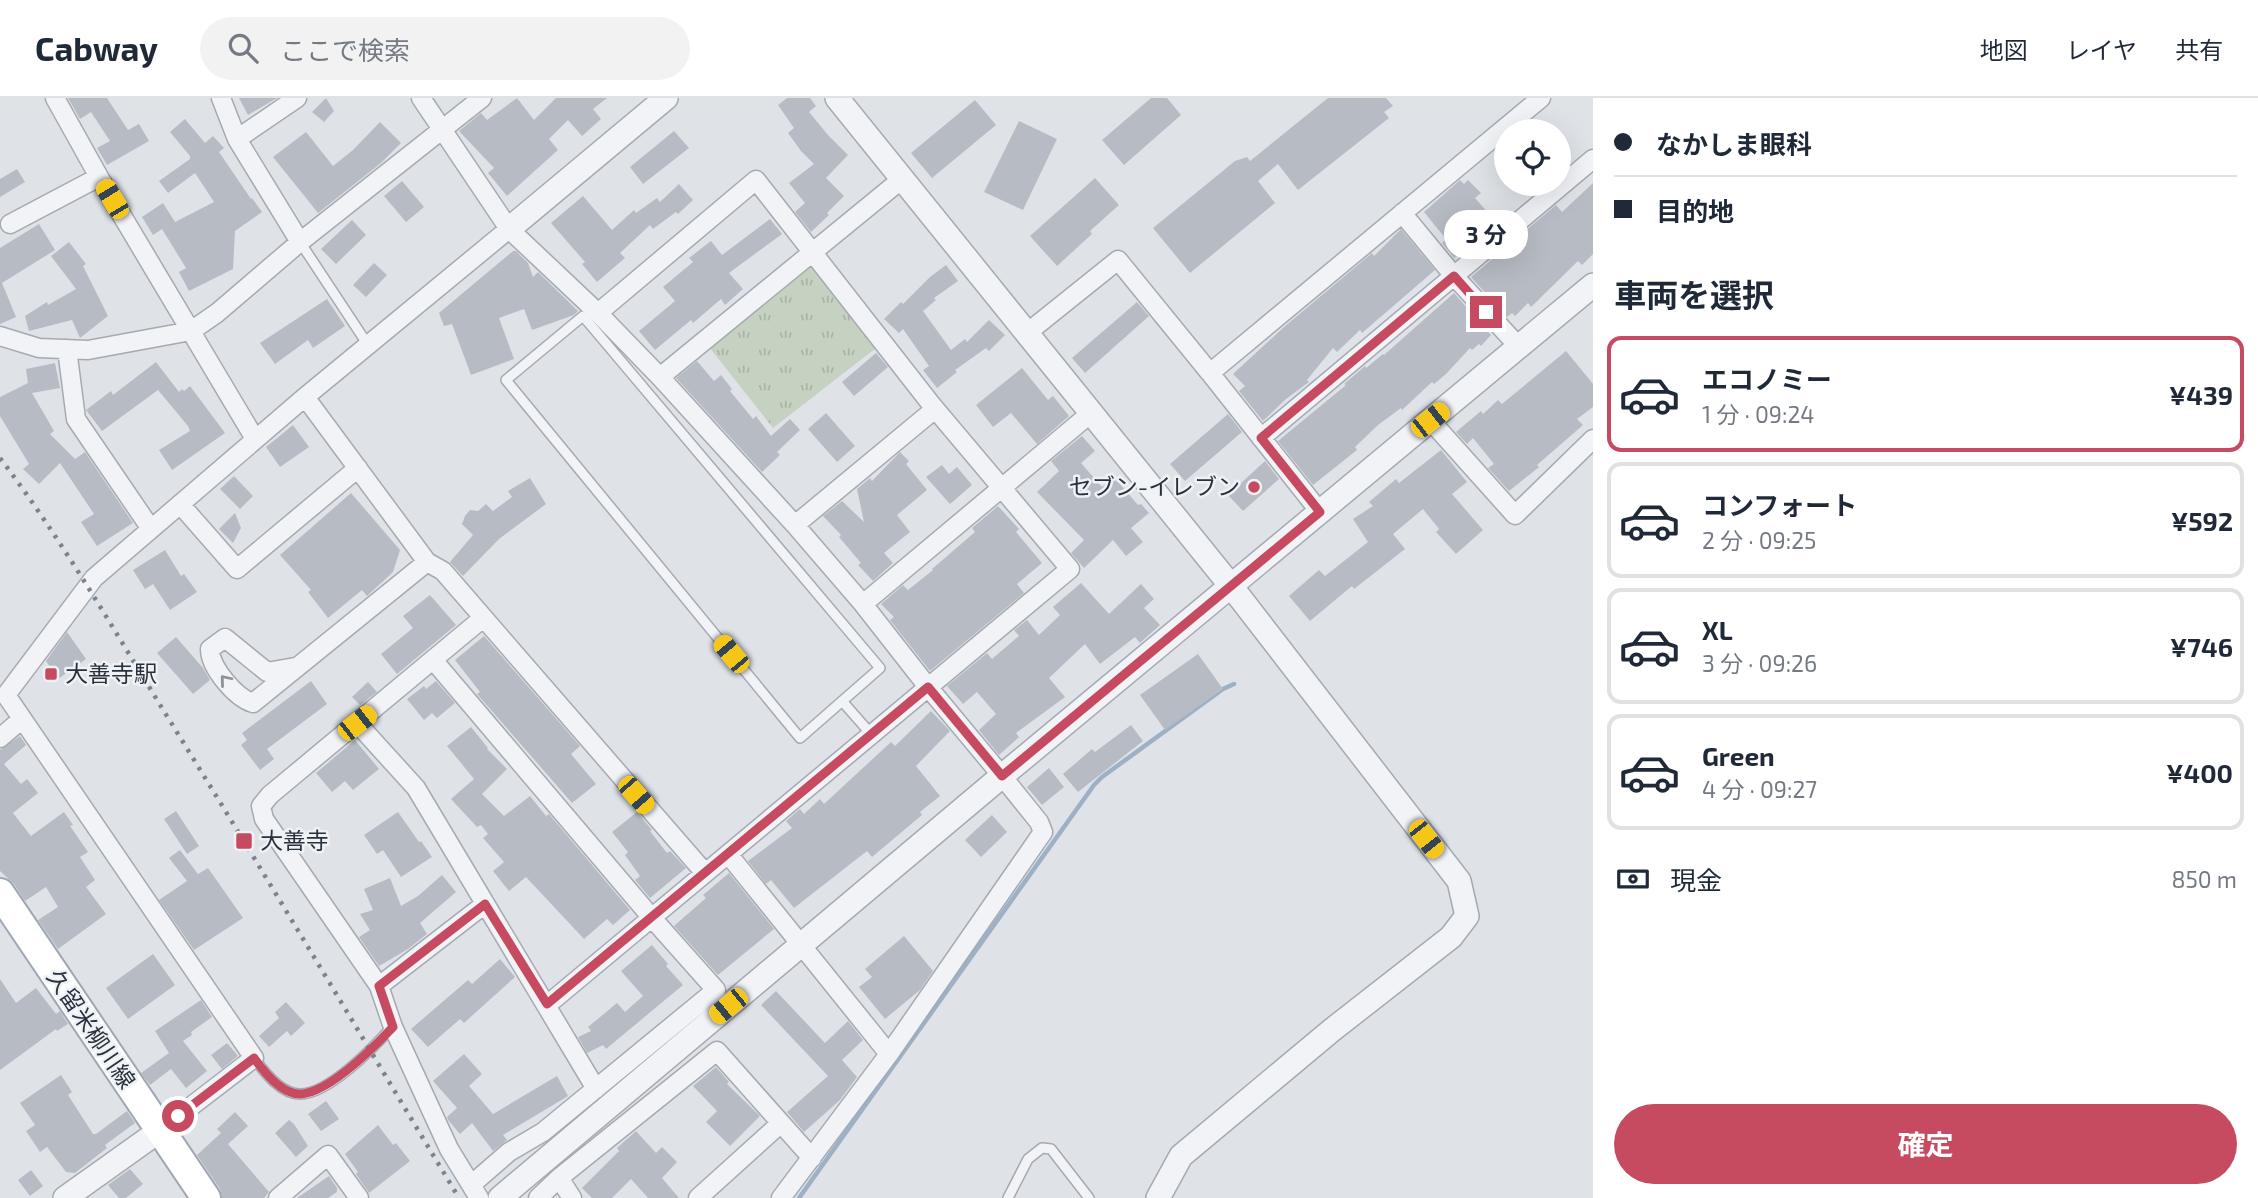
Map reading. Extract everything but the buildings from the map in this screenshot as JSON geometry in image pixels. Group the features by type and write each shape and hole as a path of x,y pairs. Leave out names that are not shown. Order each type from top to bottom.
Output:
{"main road":[{"name":"久留米柳川線","path":"0,893 206,1198"}],"street":[{"path":"55,98 255,439"},
{"path":"221,98 237,139 300,242"},
{"path":"237,139 298,98"},
{"path":"421,98 509,229 598,313 796,525 1002,776 1044,832 889,1054 781,1198"},
{"path":"0,336 39,348 88,351 191,331 217,313 300,242 482,98"},
{"path":"65,1198 254,1058 6,695 94,578 305,397 666,98"},
{"path":"837,98 1231,586 1459,881 1467,916 1451,937 1332,1030 1181,1156 1158,1198"},
{"path":"1210,373 1541,98"},
{"path":"1261,438 1593,159"},
{"path":"10,224 99,177"},
{"path":"660,377 902,179"},
{"path":"547,1004 1070,569 935,409 756,180 598,313"},
{"path":"1402,214 1519,347"},
{"path":"1027,333 1118,260 1320,512"},
{"path":"500,1198 1593,285"},
{"path":"67,349 76,419 152,529"},
{"path":"305,397 427,562 443,571 705,873"},
{"path":"796,525 935,409"},
{"path":"863,604 1091,413"},
{"path":"1430,420 1515,515 1593,439"},
{"path":"180,504 237,569 358,468"},
{"path":"295,667 267,672 225,638 210,649 210,656 219,673 243,700 253,703 427,562"},
{"path":"434,661 716,990 543,1132 509,1152 475,1191 449,1149 393,1027 379,986 264,819 261,806 270,795 483,618"},
{"path":"0,738 22,719"},
{"path":"357,723 416,788 596,1088"},
{"path":"728,854 889,1054"},
{"path":"379,986 485,904"},
{"path":"538,1198 559,1178 717,1051 811,1158"},
{"path":"698,1198 781,1123"},
{"path":"278,1198 328,1155 359,1198"},
{"path":"559,1178 572,1198"}],"lane":[{"path":"300,242 368,345"},
{"path":"583,316 880,668 842,701 800,738 506,380 583,316"},
{"path":"842,701 871,734"},
{"path":"254,1058 270,1079 292,1092 302,1094 332,1082 393,1027"},
{"path":"1007,1198 1028,1159 1042,1148 1051,1149 1089,1198"}],"green space":[{"path":"812,266 876,348 773,428 709,347"}],"waterway":[{"path":"799,1198 1094,785 1223,689 1234,684"}],"railway":[{"path":"0,458 88,587 459,1198"}],"place":[{"name":"セブン-イレブン","path":"1254,487"},
{"name":"大善寺駅","path":"51,674"},
{"name":"大善寺","path":"244,841"}],"route":[{"path":"178,1116 254,1058 270,1079 292,1092 302,1094 332,1082 393,1027 379,986 485,904 547,1004 928,687 1002,776 1320,512 1261,438 1454,276 1486,312"}]}
